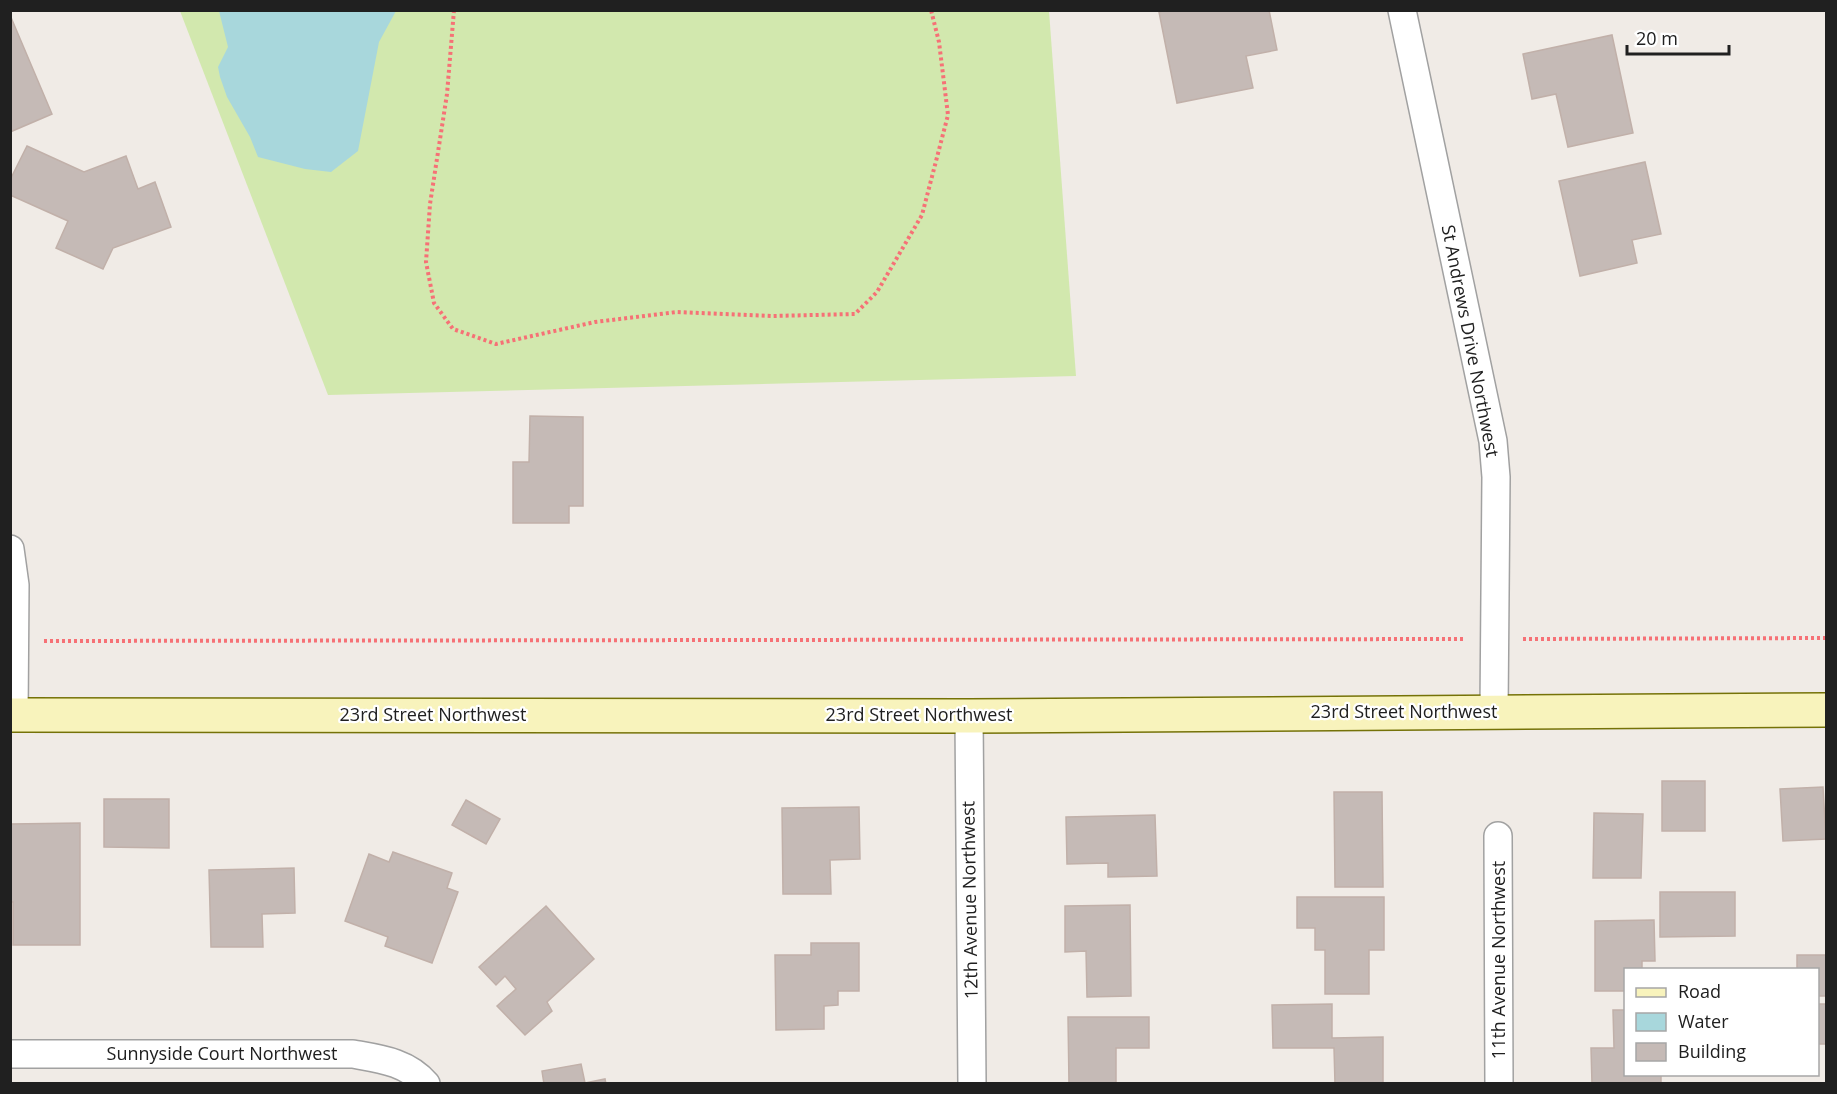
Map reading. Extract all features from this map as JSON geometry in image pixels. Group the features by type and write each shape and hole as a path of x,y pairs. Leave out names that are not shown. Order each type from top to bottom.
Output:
{"street":[{"name":"St Andrews Drive Northwest","path":"1402,10 1492,441 1496,477 1494,711"},
{"path":"10,549 15,585 12,715"},
{"name":"23rd Street Northwest","path":"12,715 969,716 1827,710"},
{"name":"12th Avenue Northwest","path":"969,716 972,1083"},
{"name":"11th Avenue Northwest","path":"1498,836 1499,1083"},
{"name":"Sunnyside Court Northwest","path":"10,1054 354,1054 386,1060 416,1073 426,1083"}],"path":[{"path":"454,10 447,94 430,204 426,262 434,303 453,329 496,344 595,322 677,312 772,316 855,314 877,292 922,215 948,115 939,42 931,10"},
{"path":"15,641 1827,638"}],"green space":[{"path":"180,11 1049,11 1076,376 328,395"}],"water":[{"path":"219,11 396,11 379,42 358,151 331,172 305,169 258,157 250,137 227,97 220,77 218,67 228,47"}],"building":[{"path":"1166,10 1269,10 1277,50 1246,56 1253,88 1177,103 1159,12"},
{"path":"10,15 52,114 10,132"},
{"path":"1612,35 1633,133 1568,147 1556,94 1532,99 1523,54"},
{"path":"27,146 84,172 126,156 138,189 155,182 171,227 113,248 103,269 56,248 68,221 10,195 10,180"},
{"path":"1645,162 1661,234 1632,240 1637,263 1580,276 1559,181"},
{"path":"530,416 583,417 583,506 569,506 569,523 513,523 513,462 529,462"},
{"path":"1662,781 1705,781 1705,831 1662,831"},
{"path":"1823,787 1826,839 1783,841 1780,789"},
{"path":"1334,792 1382,792 1383,887 1335,887"},
{"path":"104,799 169,799 169,848 104,847"},
{"path":"466,800 500,819 486,844 452,825"},
{"path":"859,807 860,859 830,860 831,894 783,894 782,808"},
{"path":"1594,813 1643,814 1641,878 1593,878"},
{"path":"1155,815 1157,876 1108,877 1108,863 1067,864 1066,817"},
{"path":"80,823 80,945 13,945 13,902 10,902 10,824"},
{"path":"393,852 452,873 447,888 458,892 432,963 385,946 388,937 345,921 369,854 389,862"},
{"path":"294,868 295,913 262,914 263,947 211,947 209,870"},
{"path":"1660,892 1735,892 1735,936 1660,937"},
{"path":"1297,897 1384,897 1384,950 1369,950 1369,994 1325,994 1325,950 1315,950 1315,928 1297,928"},
{"path":"1130,905 1131,996 1087,997 1086,951 1065,952 1065,906"},
{"path":"546,906 594,959 547,1002 552,1011 525,1035 497,1006 516,989 505,976 496,985 479,967"},
{"path":"1654,920 1655,961 1642,961 1642,968 1624,968 1624,991 1595,991 1595,921"},
{"path":"811,943 859,943 859,991 838,991 838,1005 824,1006 824,1029 776,1030 775,955 811,955"},
{"path":"1797,955 1826,955 1826,996 1819,996 1819,968 1797,968"},
{"path":"1332,1004 1332,1038 1383,1037 1383,1084 1335,1084 1334,1048 1273,1048 1272,1005"},
{"path":"1819,1004 1826,1004 1826,1044 1819,1044"},
{"path":"1613,1010 1624,1010 1624,1076 1661,1076 1661,1084 1592,1084 1591,1048 1614,1048"},
{"path":"1068,1017 1149,1017 1149,1048 1116,1048 1116,1084 1069,1084"},
{"path":"581,1064 585,1083 605,1079 606,1084 544,1084 542,1071"}]}
